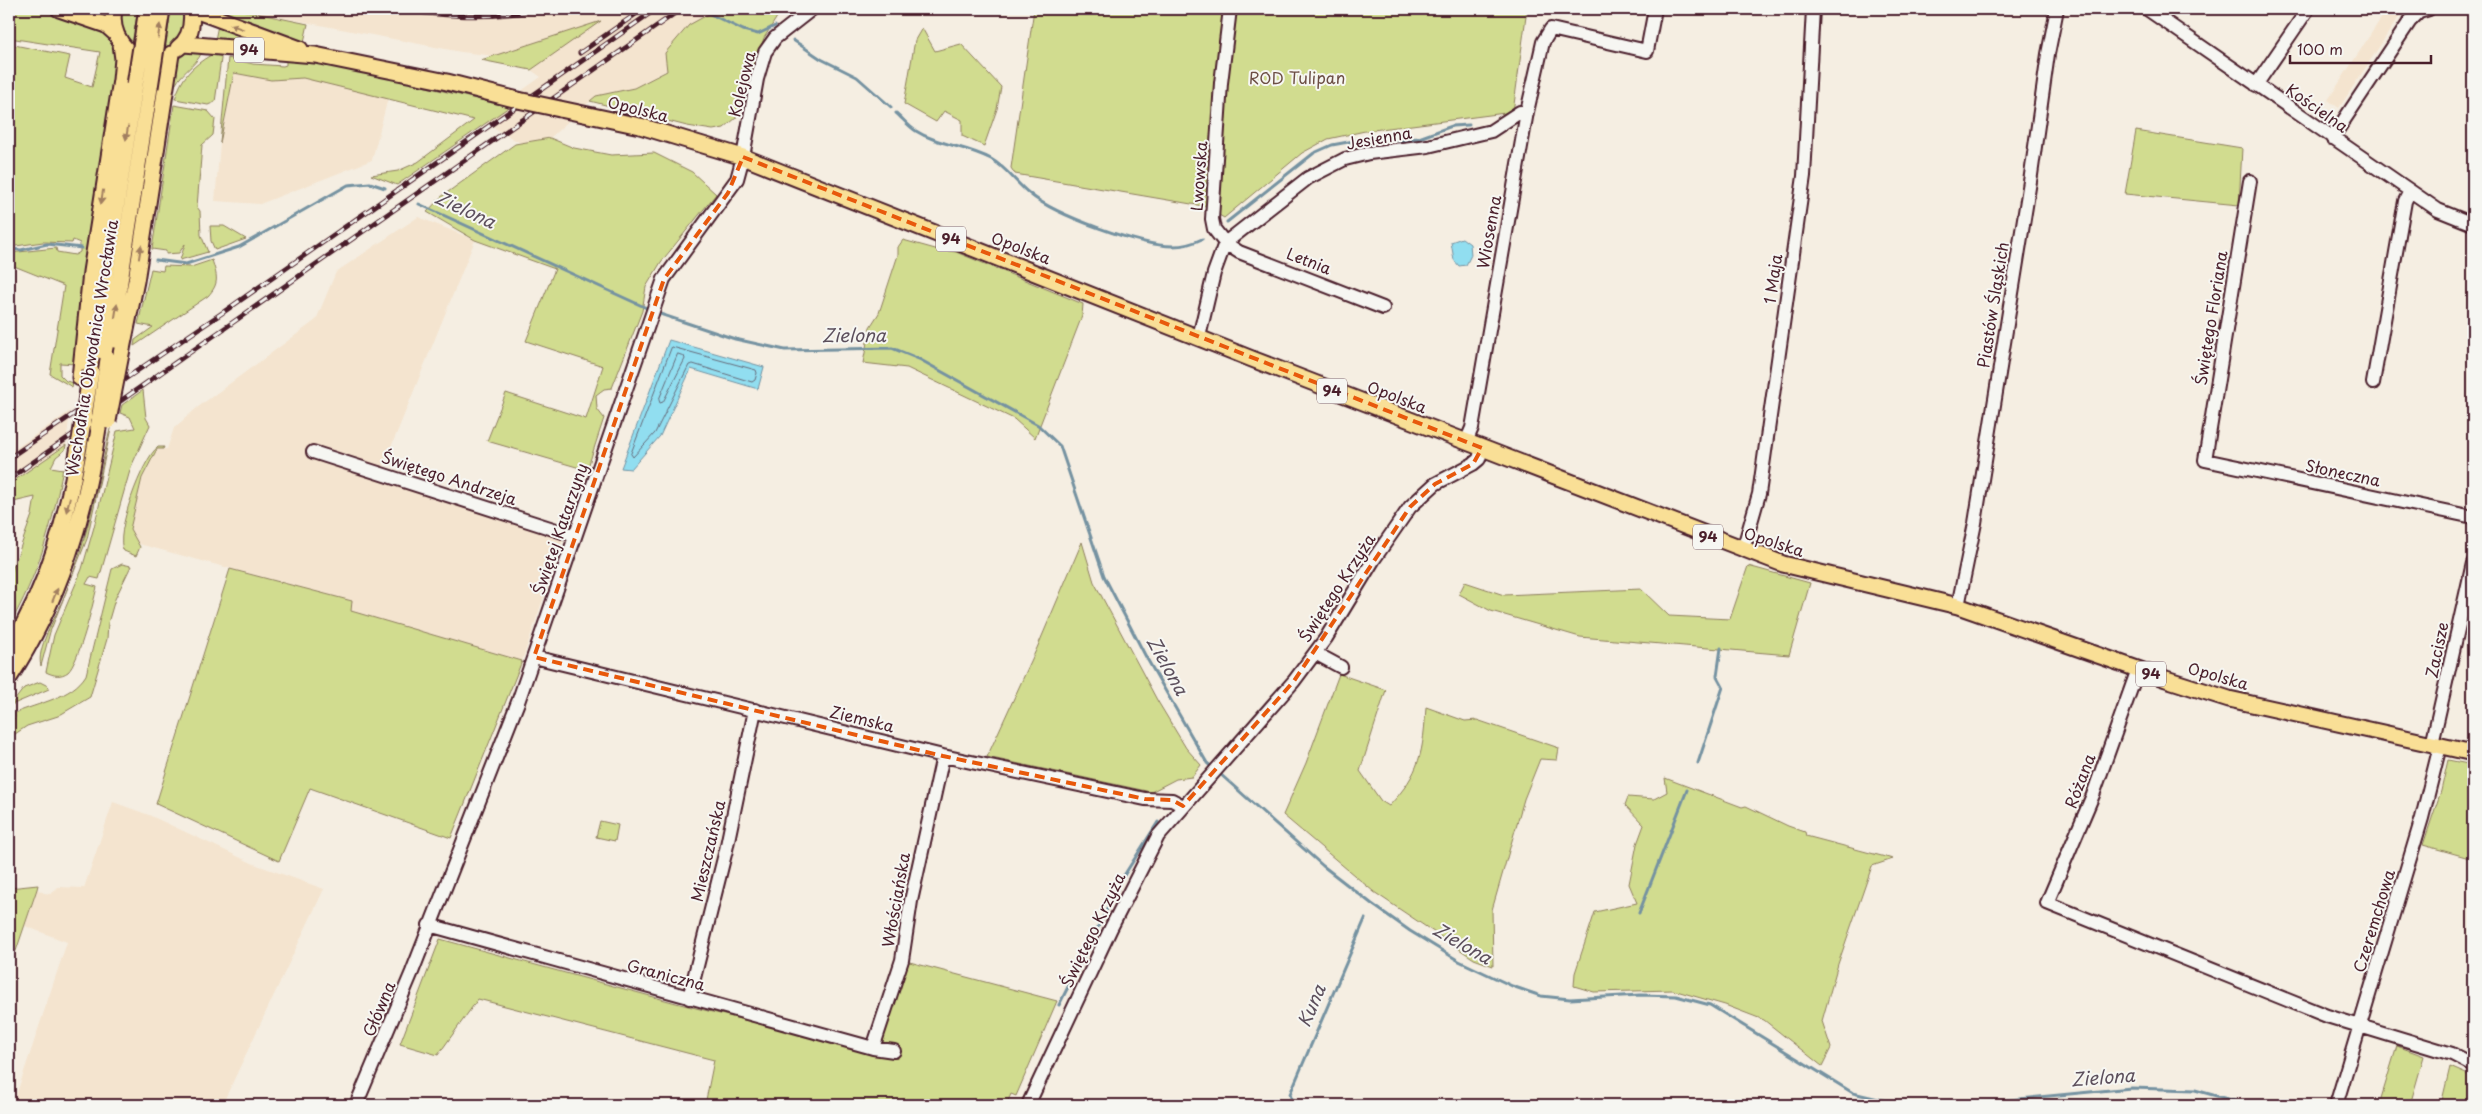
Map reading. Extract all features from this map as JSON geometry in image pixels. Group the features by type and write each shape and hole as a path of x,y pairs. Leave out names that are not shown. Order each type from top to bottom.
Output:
{"main road":[{"path":"59,9 106,24 128,50 144,58 163,57 171,54 184,44"},
{"path":"85,374 91,272 123,59 112,19 114,9"},
{"name":"Wschodnia Obwodnica Wrocławia","path":"9,650 31,612 53,557 72,493 84,419 85,374 147,9"},
{"name":"Wschodnia Obwodnica Wrocławia","path":"9,678 43,620 62,577 77,531 92,462 103,424 108,359 162,9"},
{"name":"94","path":"184,44 190,33 192,9"},
{"name":"Opolska","path":"192,9 315,55"},
{"name":"Opolska","path":"184,44 315,55 409,74 640,126 743,157 1199,338 1743,550 1808,571 1958,606 2229,699 2473,753"},
{"path":"103,424 122,349 136,281 171,54"}],"street":[{"name":"Kolejowa","path":"743,157 757,79 765,52 775,38 812,9"},
{"name":"Lwowska","path":"1225,243 1214,229 1212,219 1221,83 1230,9"},
{"name":"Wiosenna","path":"1466,442 1472,428 1527,112 1543,42 1551,29 1647,51 1655,9"},
{"name":"1 Maja","path":"1743,550 1759,494 1804,176 1813,9"},
{"name":"Piastów Śląskich","path":"1958,606 1975,523 2031,175 2048,54 2057,9"},
{"name":"Kościelna","path":"2147,9 2438,210 2473,224"},
{"path":"2256,84 2308,9"},
{"path":"2332,138 2410,21 2420,12 2429,9"},
{"name":"Jesienna","path":"1225,243 1273,203 1328,166 1369,153 1428,146 1491,132 1520,112 1527,112"},
{"name":"Świętej Katarzyny","path":"429,925 534,657 658,294 669,270 737,179 743,157"},
{"name":"Świętego Floriana","path":"2205,460 2250,181"},
{"path":"2373,383 2405,201 2410,191"},
{"name":"Letnia","path":"1225,243 1239,252 1383,308"},
{"path":"1199,338 1214,273 1225,243"},
{"name":"Świętego Krzyża","path":"1028,1105 1111,928 1158,836 1294,681 1326,638 1374,559 1410,507 1435,484 1473,464 1479,459 1482,448"},
{"name":"Świętego Andrzeja","path":"313,452 575,536"},
{"name":"Słoneczna","path":"2205,460 2473,517"},
{"name":"Zacisze","path":"2436,745 2473,563"},
{"path":"1315,653 1341,667"},
{"name":"Ziemska","path":"534,657 943,756 1145,799 1172,800 1184,806"},
{"name":"Różana","path":"2138,669 2093,795 2047,903 2269,994 2360,1027"},
{"name":"Mieszczańska","path":"689,998 726,850 756,710"},
{"name":"Czeremchowa","path":"2336,1105 2422,818 2436,745"},
{"name":"Włościańska","path":"873,1048 902,960 910,901 943,756"},
{"name":"Graniczna","path":"429,925 873,1048 894,1051"},
{"name":"Główna","path":"356,1105 429,925"},
{"path":"2360,1027 2452,1054 2473,1065"}],"highlighted area":[{"path":"743,157 1482,448 1473,464 1435,484 1410,507 1294,681 1183,806 1172,800 1145,799 943,756 534,657 664,279 728,193"}],"shaded area":[{"path":"236,9 719,9 667,70 634,88 596,96 550,138 522,144 480,120 541,77 531,70 487,55 461,52"},
{"path":"2387,9 2404,9 2339,108 2328,100"},
{"path":"234,73 271,80 303,78 388,98 372,160 260,204 215,201 220,143"},
{"path":"418,217 475,240 383,467 316,445 312,457 564,537 522,661 351,611 352,601 139,544 130,529 142,478 157,449 167,449 174,428 198,407 316,320 336,272"},
{"path":"70,411 66,445 9,484 9,453"},
{"path":"113,802 149,815 254,864 324,889 222,1105 13,1105 67,942 25,926 37,889 51,894 58,887 84,888"}],"green space":[{"path":"9,9 42,9 103,29 106,31 117,52 76,364 60,363 60,375 66,381 73,383 72,387 50,374 64,286 9,264 9,253 56,248 57,252 75,255 80,252 80,243 73,240 72,243 43,242 9,247 9,44 70,56 65,78 92,87 100,52 9,38"},
{"path":"121,9 138,9 132,44 122,28 120,19"},
{"path":"171,9 184,9 184,22 179,38 165,50"},
{"path":"219,9 236,9 308,24 304,42 221,15"},
{"path":"718,9 782,9 764,38 736,118 724,128 713,130 687,126 590,101 596,96 634,88 667,71 665,53 689,25"},
{"name":"ROD Tulipan","path":"1034,9 1067,11 1068,9 1224,9 1209,151 1209,207 1015,174 1011,168"},
{"name":"ROD Tulipan","path":"1235,9 1527,9 1513,112 1365,131 1328,139 1302,153 1224,218 1219,215 1227,79"},
{"path":"601,21 531,70 481,60"},
{"path":"218,25 282,46 215,40"},
{"path":"922,28 935,51 961,44 1001,87 997,109 984,146 962,136 962,120 944,111 936,122 904,104 915,40"},
{"path":"189,51 202,52 175,85 173,91 176,61"},
{"path":"211,55 221,56 215,102 208,105 175,99 180,85 188,73"},
{"path":"228,58 253,64 283,66 286,65 286,61 294,60 344,67 509,107 397,185 371,175 398,171 418,162 474,120 303,78 271,80 234,73 220,143"},
{"path":"174,105 208,111 215,119 213,135 202,145 197,207 200,211 201,235 208,252 180,260 185,244 179,253 166,254 166,251 152,249"},
{"path":"2136,131 2242,148 2239,205 2125,194"},
{"path":"550,138 574,148 611,155 654,153 692,172 716,194 661,262 646,287 642,311 612,388 604,389 596,395 597,409 604,418 587,470 487,441 506,393 586,419 603,366 526,341 555,269 475,240 427,212 441,197 515,144"},
{"path":"210,226 224,226 246,239 215,250 211,241"},
{"path":"903,240 939,250 956,252 1083,304 1082,316 1035,438 1014,419 907,368 863,363 870,327 879,313 898,255 898,247"},
{"path":"212,260 216,283 208,296 134,346 135,340 153,327 138,324 151,269 163,271 164,266 191,267"},
{"path":"143,390 146,418 150,425 131,467 99,579 90,577 86,584 97,587 81,645 77,657 68,672 60,675 52,674 46,672 54,635 82,569 117,431 135,428 130,417 120,413 122,405"},
{"path":"111,429 87,539 71,579 90,517"},
{"path":"66,445 65,450 56,457 51,467 63,469 43,550 28,588 9,626 9,579 32,515 35,497 9,503 9,484"},
{"path":"158,447 164,447 163,449 157,449 142,478 130,529 140,547 136,556 124,551 122,543 126,515 145,466"},
{"path":"1082,542 1094,582 1157,700 1186,748 1201,765 1192,777 1176,779 1151,792 987,757 1037,648"},
{"path":"122,564 131,566 115,599 108,623 107,639 90,697 58,716 27,726 9,738 9,724 15,718 15,713 54,699 80,683 86,675 112,569"},
{"path":"1748,566 1810,583 1789,655 1580,637 1491,611 1459,594 1465,582 1504,595 1641,589 1669,616 1730,619"},
{"path":"230,569 352,601 351,611 522,661 451,838 310,788 279,861 156,804"},
{"path":"62,603 50,632 41,666 41,651 44,642"},
{"path":"1339,674 1386,690 1360,771 1381,801 1389,806 1400,794 1414,772 1421,749 1426,707 1465,721 1477,720 1559,748 1557,760 1540,759 1524,799 1492,910 1493,966 1474,959 1374,892 1283,815 1306,763"},
{"path":"40,682 48,686 49,689 11,705 24,688"},
{"path":"2448,760 2473,765 2473,859 2423,845 2441,791"},
{"path":"1665,778 1742,807 1746,806 1805,832 1806,836 1893,859 1872,866 1838,964 1822,1021 1831,1048 1822,1066 1764,1020 1725,1005 1673,990 1594,992 1574,986 1575,973 1595,912 1637,903 1629,884 1637,844 1644,825 1625,805 1628,797 1654,799 1667,792"},
{"path":"600,821 618,825 615,841 596,837"},
{"path":"38,885 16,951 9,948 9,888"},
{"path":"440,939 676,1003 889,1056 880,1043 902,960 1057,1001 1016,1096 1011,1094 1006,1105 705,1105 714,1060 478,999 438,1055 400,1044"},
{"path":"2397,1046 2424,1056 2410,1105 2379,1105"},
{"path":"2450,1067 2473,1077 2473,1105 2441,1105"}],"water":[{"path":"1462,238 1470,244 1471,255 1466,265 1459,266 1454,260 1451,242"},
{"path":"669,340 764,367 758,389 691,369 660,436 631,469 621,468"}],"waterway":[{"path":"706,12 743,30 758,34 775,26"},
{"path":"793,40 821,59 857,77 891,107"},
{"path":"896,113 913,129 925,136 991,159 1030,194 1058,211 1078,220 1120,235 1158,245 1181,246 1202,239"},
{"path":"1227,222 1314,153 1332,145 1381,136 1399,140 1419,138 1452,126 1469,125"},
{"name":"Zielona","path":"156,260 186,264 239,247 348,185 370,183 385,188"},
{"name":"Zielona","path":"419,204 651,310"},
{"name":"Zielona","path":"9,249 21,250 47,244 82,248"},
{"name":"Zielona","path":"657,313 735,339 785,350 892,348 919,359 1038,425 1060,446 1104,576 1146,657 1207,763 1214,769"},
{"path":"1698,763 1723,687 1717,676 1721,648"},
{"name":"Zielona","path":"1219,773 1323,866 1372,904 1410,931 1459,961 1512,986 1541,996 1570,999 1640,995 1676,996 1710,1005 1853,1093 1895,1103 1942,1105"},
{"path":"1639,913 1687,790"},
{"path":"1123,877 1158,822"},
{"path":"1059,1005 1117,889"},
{"name":"Kuna","path":"1293,1105 1290,1094 1365,919"},
{"name":"Zielona","path":"1958,1105 2131,1088 2195,1090 2249,1105"}],"railway":[{"path":"394,9 466,16 503,15 539,9"},
{"path":"461,9 483,9"},
{"path":"580,53 643,9"},
{"path":"9,458 225,311 656,9"},
{"path":"9,479 681,9"}]}
